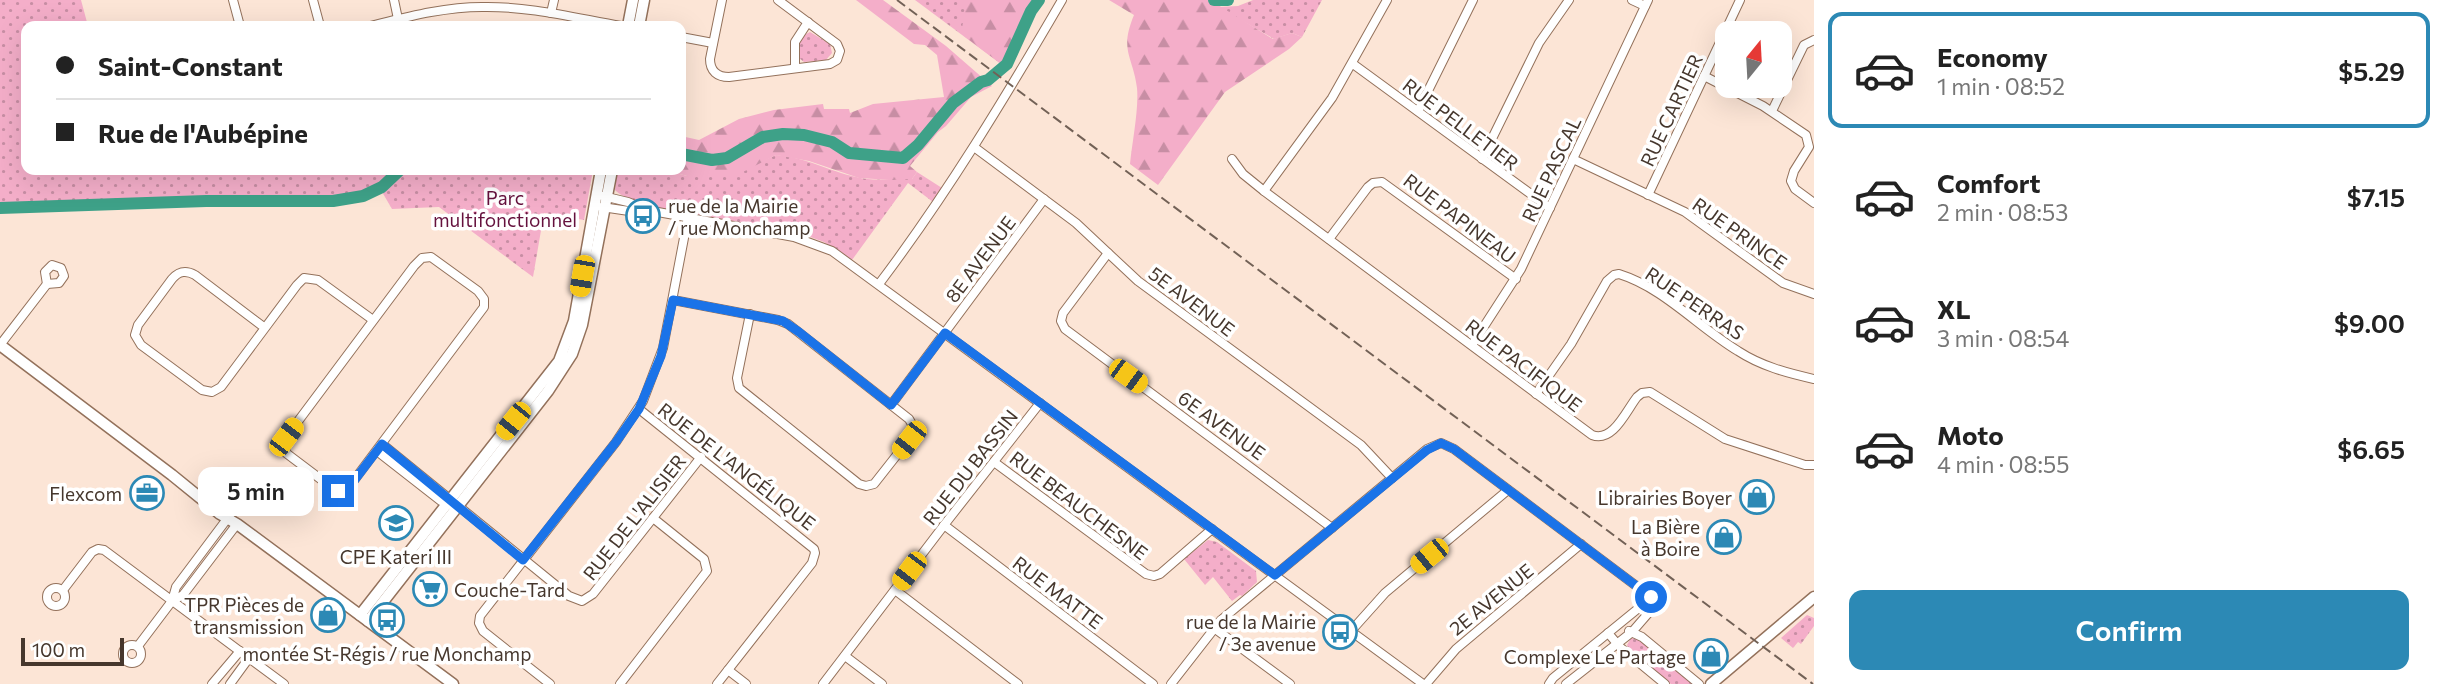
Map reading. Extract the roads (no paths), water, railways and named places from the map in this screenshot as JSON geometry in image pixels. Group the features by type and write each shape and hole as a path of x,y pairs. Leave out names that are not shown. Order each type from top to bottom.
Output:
{"street":[{"path":"233,0 239,21"},
{"path":"313,0 319,21"},
{"path":"394,0 398,19"},
{"path":"551,13 554,0"},
{"path":"629,21 634,0"},
{"path":"640,21 644,0"},
{"path":"722,0 710,64 720,76 834,63 840,54 837,44 778,0"},
{"path":"879,284 923,225 974,147 1062,0"},
{"path":"1264,191 1324,110 1353,64 1387,0"},
{"path":"1418,111 1473,0"},
{"path":"1482,159 1539,43 1569,0"},
{"path":"1632,0 1646,3"},
{"name":"RUE CARTIER","path":"1648,195 1740,0"},
{"name":"RUE PASCAL","path":"1472,345 1516,279 1646,3"},
{"path":"390,21 438,11 479,7 522,9 594,21"},
{"path":"795,68 795,42 808,22"},
{"path":"686,38 712,43"},
{"path":"1772,111 1804,45 1814,40"},
{"name":"RUE PELLETIER","path":"1353,64 1550,208"},
{"path":"1704,76 1772,111 1804,132 1809,139 1808,150 1791,181 1795,190 1814,203"},
{"name":"5E AVENUE","path":"974,147 1076,223 1138,281 1354,440 1392,478"},
{"name":"RUE PACIFIQUE","path":"1232,159 1243,174 1264,191 1588,433 1601,437 1612,431 1637,397 1650,392 1724,439 1805,465 1814,465"},
{"name":"RUE PRINCE","path":"1573,159 1693,217 1783,283 1814,294"},
{"path":"601,175 601,201"},
{"path":"364,618 548,377 562,353 574,321 601,201 610,175"},
{"name":"RUE PAPINEAU","path":"1329,239 1371,184 1382,182 1516,279"},
{"name":"8E AVENUE","path":"891,405 1044,200"},
{"path":"601,201 632,203 647,210 813,242 839,255 1424,684"},
{"path":"550,684 486,634 479,623 485,607 616,442 639,409 661,356 688,217"},
{"name":"6E AVENUE","path":"1108,253 1066,309 1061,321 1069,332 1332,527"},
{"path":"424,257 430,257 478,290 485,302 481,312 380,447 350,486 338,491 289,456 284,446 286,437 414,266 424,257"},
{"path":"265,328 195,275 185,271 172,279 138,325 135,335 141,345 181,375 202,390 212,392 221,387 265,328 296,285 308,277 318,280 373,320"},
{"name":"RUE PERRAS","path":"1536,394 1571,344 1607,281 1619,274 1659,295 1748,357 1769,367 1814,379"},
{"path":"47,284 0,345 453,684"},
{"path":"673,300 750,314 788,324 912,422 913,434 876,482 862,485 739,388 737,378 750,314"},
{"name":"RUE DU BASSIN","path":"823,684 1040,403"},
{"name":"RUE DE L'ANGÉLIQUE","path":"639,409 807,541 815,553 808,567 717,684"},
{"path":"1171,684 1214,628 1392,478 1427,450 1441,443 1450,446 1651,597 1653,605 1647,617 1566,684"},
{"name":"RUE DE L'ALISIER","path":"380,447 573,599 586,600 701,457"},
{"name":"RUE BEAUCHESNE","path":"993,461 1146,574 1160,574 1212,529"},
{"path":"1351,631 1385,593 1508,490"},
{"path":"620,684 707,571 704,559 653,518"},
{"path":"138,646 172,601 176,587 232,519"},
{"name":"RUE MATTE","path":"944,525 1153,684"},
{"name":"2E AVENUE","path":"1424,684 1456,649 1581,544"},
{"path":"63,590 92,552 101,549 284,684"},
{"path":"895,590 1018,684"},
{"path":"1549,684 1641,605 1643,590"},
{"path":"1711,684 1814,597"},
{"path":"1620,624 1699,684"},
{"path":"1214,628 1290,684"},
{"path":"1608,633 1616,643 1665,684"},
{"path":"212,684 240,651"},
{"path":"845,656 883,684"},
{"path":"230,684 249,658"},
{"path":"728,670 746,684"}],"waterway":[{"path":"686,155 712,160 727,158 763,137 783,134 804,135 832,142 849,153 903,158 918,145 953,103 1007,64 1031,11 1039,0"},
{"path":"1214,0 1228,0"},
{"path":"0,208 206,201 333,201 363,196 382,187 395,175"}],"railway":[{"path":"897,0 1813,684"}],"place":[{"name":"rue de la Mairie / rue Monchamp","path":"643,216"},
{"name":"Flexcom","path":"147,493"},
{"name":"Librairies Boyer","path":"1757,497"},
{"name":"CPE Kateri III","path":"396,523"},
{"name":"La Bière à Boire","path":"1724,537"},
{"name":"Couche-Tard","path":"430,589"},
{"name":"TPR Pièces de transmission","path":"328,615"},
{"name":"montée St-Régis / rue Monchamp","path":"387,620"},
{"name":"rue de la Mairie / 3e avenue","path":"1340,632"},
{"name":"Complexe Le Partage","path":"1711,656"}],"park label":[{"name":"Parc multifonctionnel","path":"505,208"}]}
